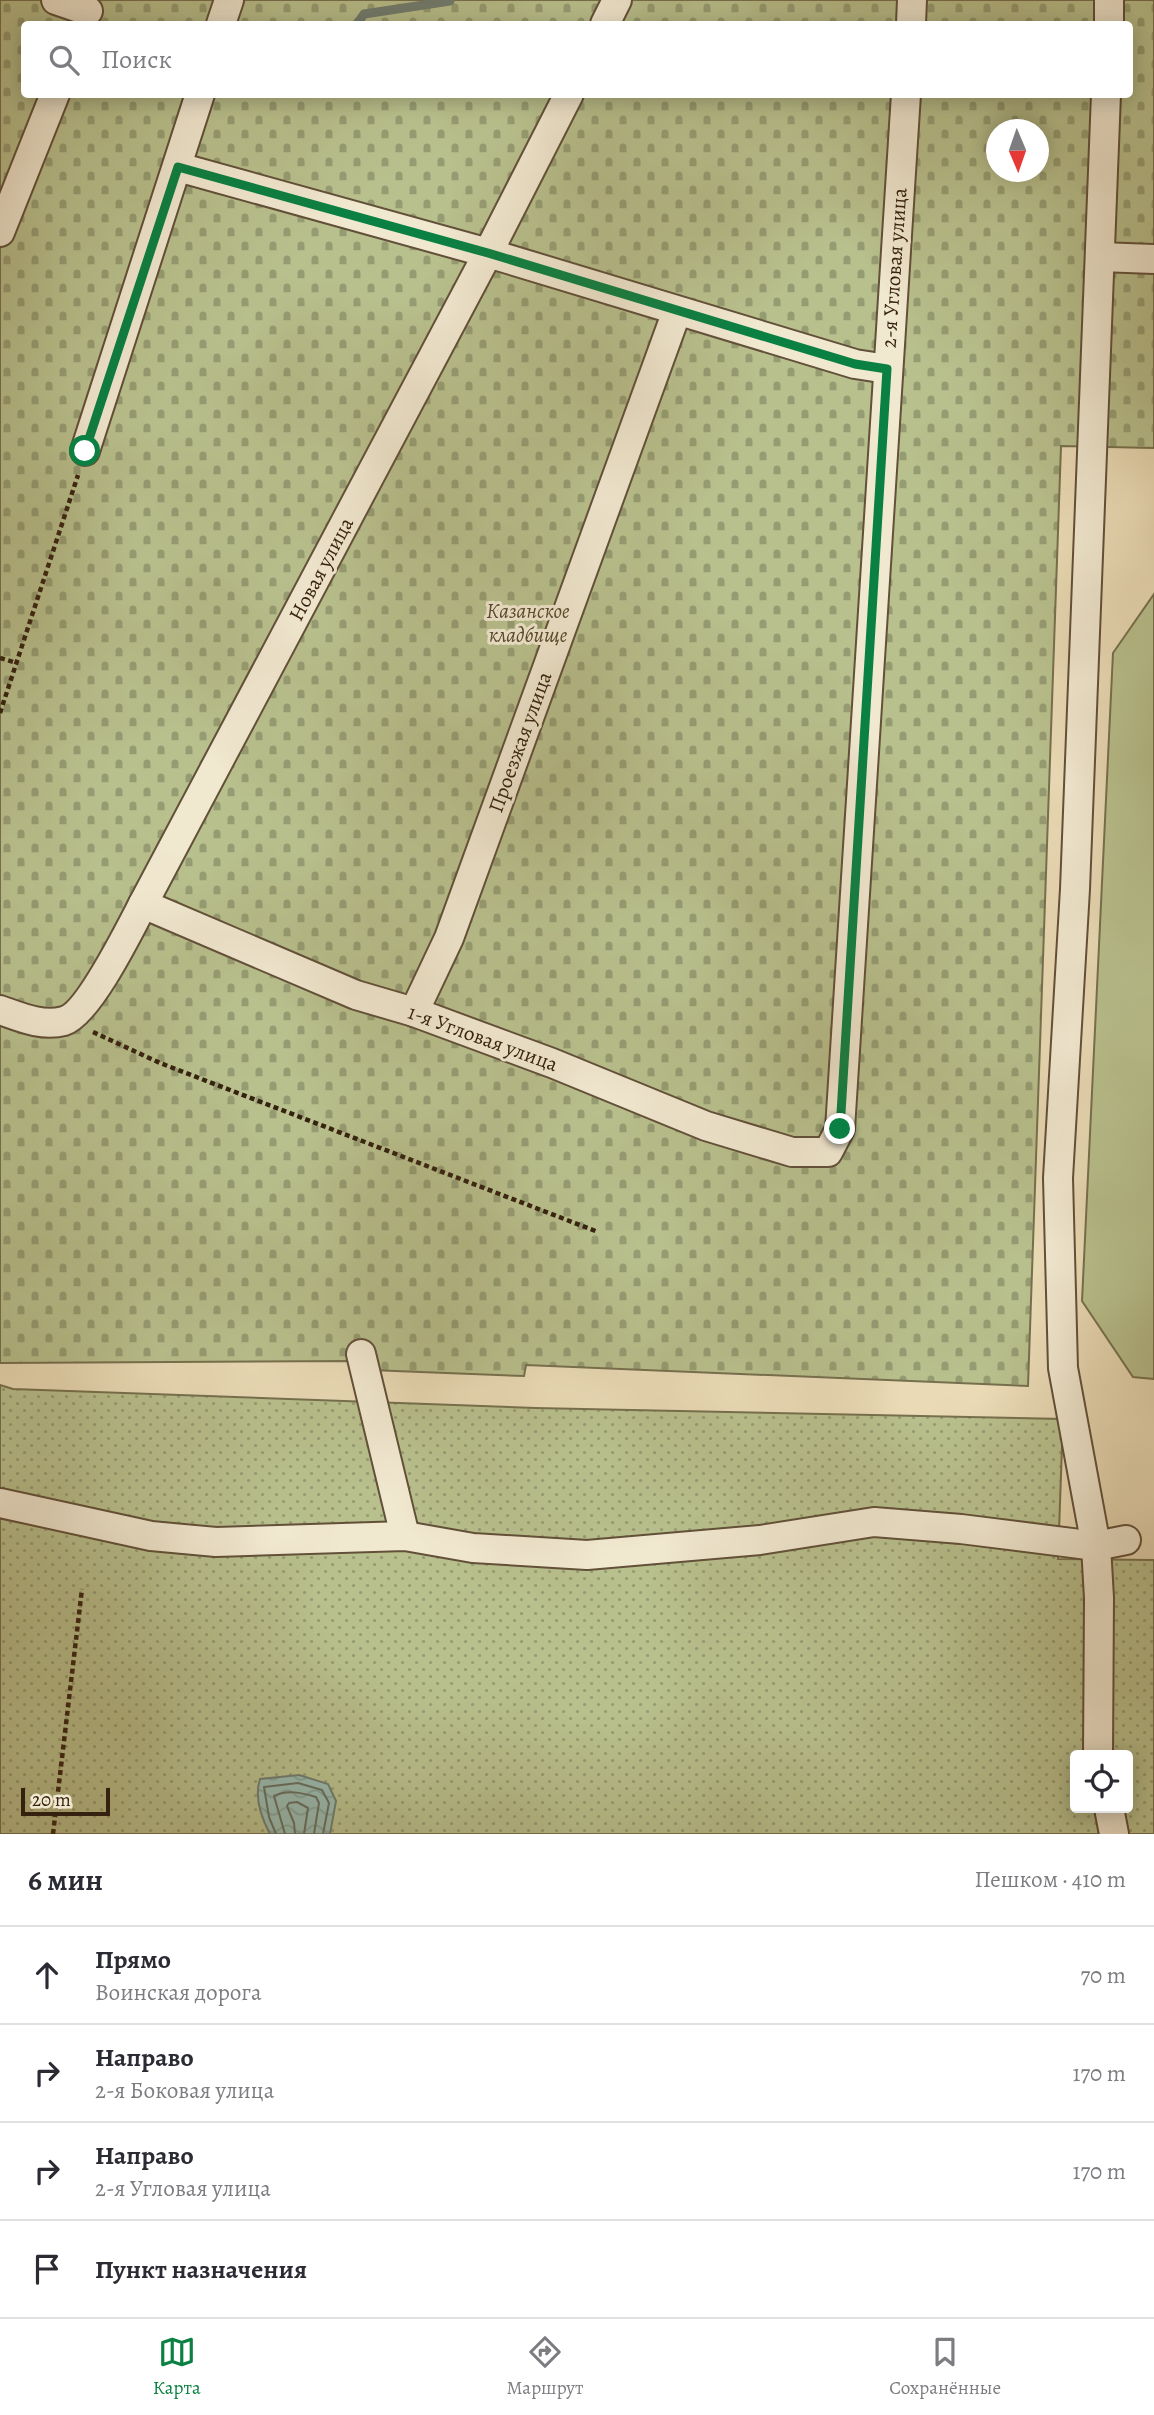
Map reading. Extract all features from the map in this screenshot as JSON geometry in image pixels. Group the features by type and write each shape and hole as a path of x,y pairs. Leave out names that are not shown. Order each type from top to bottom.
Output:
{"lane":[{"path":"56,0 88,12"},
{"path":"222,21 229,0"},
{"path":"606,21 617,0"},
{"path":"911,21 912,0"},
{"path":"1109,21 1110,0"},
{"path":"0,232 53,98"},
{"path":"85,451 199,98"},
{"name":"Новая улица","path":"59,1021 91,997 144,904 488,253 567,98"},
{"name":"2-я Угловая улица","path":"828,1152 840,1129 906,98"},
{"path":"1098,1750 1097,1546 1063,1368 1058,1178 1075,889 1106,98"},
{"path":"178,167 488,253 855,364 887,369"},
{"path":"1100,257 1154,260"},
{"name":"Проезжая улица","path":"414,1012 449,938 677,311"},
{"name":"1-я Угловая улица","path":"144,904 356,995 414,1012 552,1063 706,1126 792,1152 828,1152"},
{"path":"0,1010 28,1020 59,1021"},
{"path":"361,1354 405,1536"},
{"path":"0,1503 151,1536 216,1542 405,1536 473,1548 587,1555 760,1541 874,1522 1097,1546 1126,1540"},
{"path":"1109,1813 1114,1834"}],"path":[{"path":"0,713 85,451"},
{"path":"0,658 17,663"},
{"path":"59,1021 160,1063 598,1232"},
{"path":"52,1834 82,1589"}],"green space":[{"name":"Казанское кладбище","path":"0,0 1154,0 1154,448 1061,446 1028,1386 526,1365 524,1376 370,1370 350,1361 0,1363"},
{"path":"1154,594 1154,1379 1133,1377 1082,1301 1113,653"},
{"path":"0,1385 13,1389 535,1408 1063,1419 1058,1559 1154,1560 1154,1834 0,1834"}],"water":[{"path":"299,1775 328,1784 336,1801 330,1834 270,1834 259,1807 260,1779"}],"waterway":[{"path":"359,21 364,14 450,1"}],"route":[{"path":"85,451 178,167 488,253 855,364 887,369 840,1129"}]}
